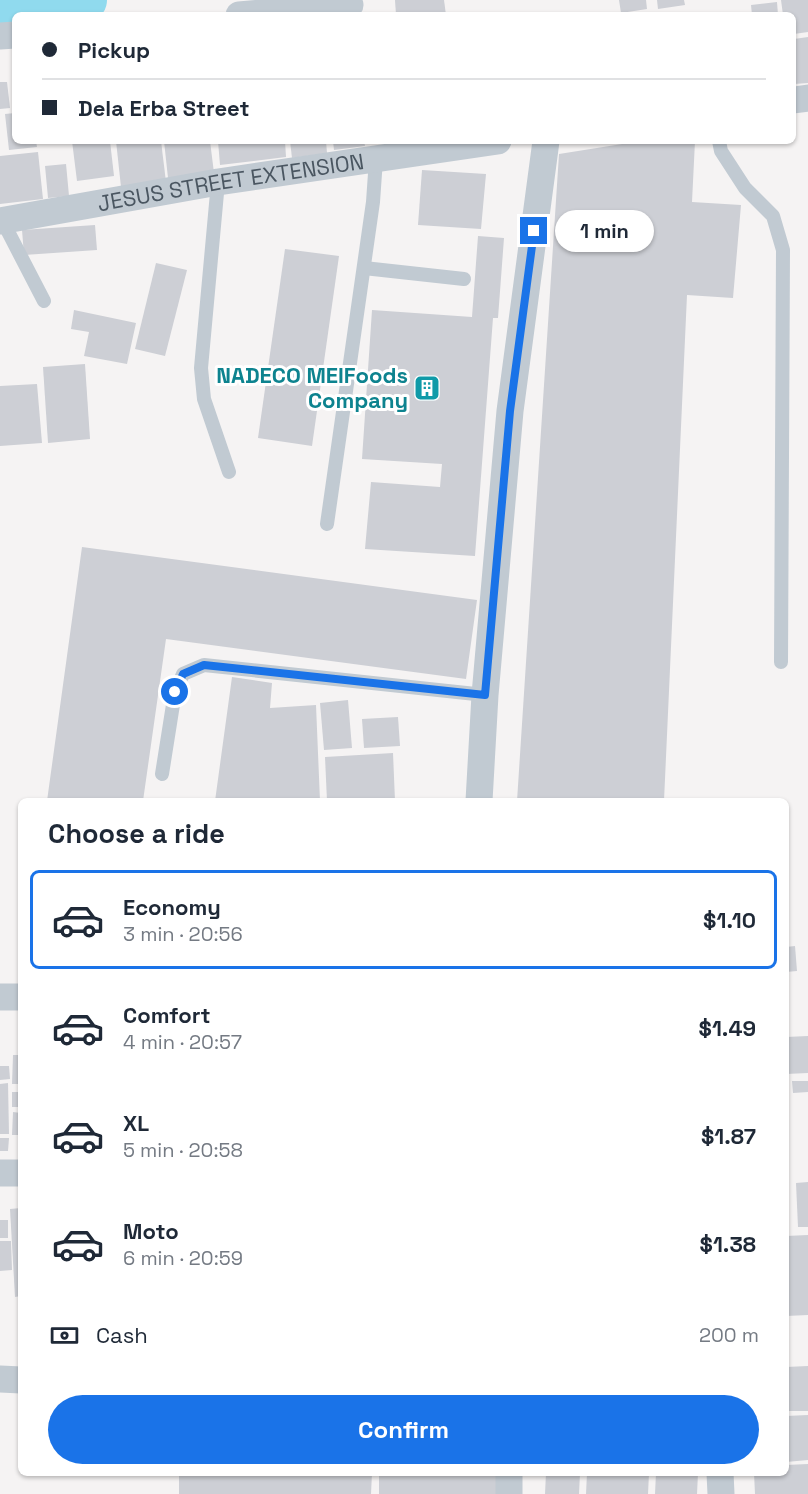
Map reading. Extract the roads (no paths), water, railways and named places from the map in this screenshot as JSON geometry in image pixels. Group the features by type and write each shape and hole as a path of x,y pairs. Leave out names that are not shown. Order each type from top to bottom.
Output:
{"street":[{"path":"272,12 350,5"},
{"name":"JESUS STREET EXTENSION","path":"1,221 218,182 478,144"},
{"path":"479,798 485,695 510,411 546,144"},
{"path":"0,998 18,997"},
{"path":"0,1173 18,1173"},
{"path":"0,1379 18,1380"},
{"path":"509,1476 509,1494"},
{"path":"720,1476 721,1494"}],"lane":[{"path":"720,144 721,151 745,188 773,216 783,250 781,662"},
{"path":"327,524 373,202 376,159"},
{"path":"218,182 201,368 204,399 229,472"},
{"path":"1,221 44,301"},
{"path":"364,268 464,279"},
{"path":"162,774 175,692 183,674 204,665 485,695"}],"waterway":[{"path":"0,11 84,0"}],"place":[{"name":"NADECO MEIFoods Company","path":"427,388"}]}
